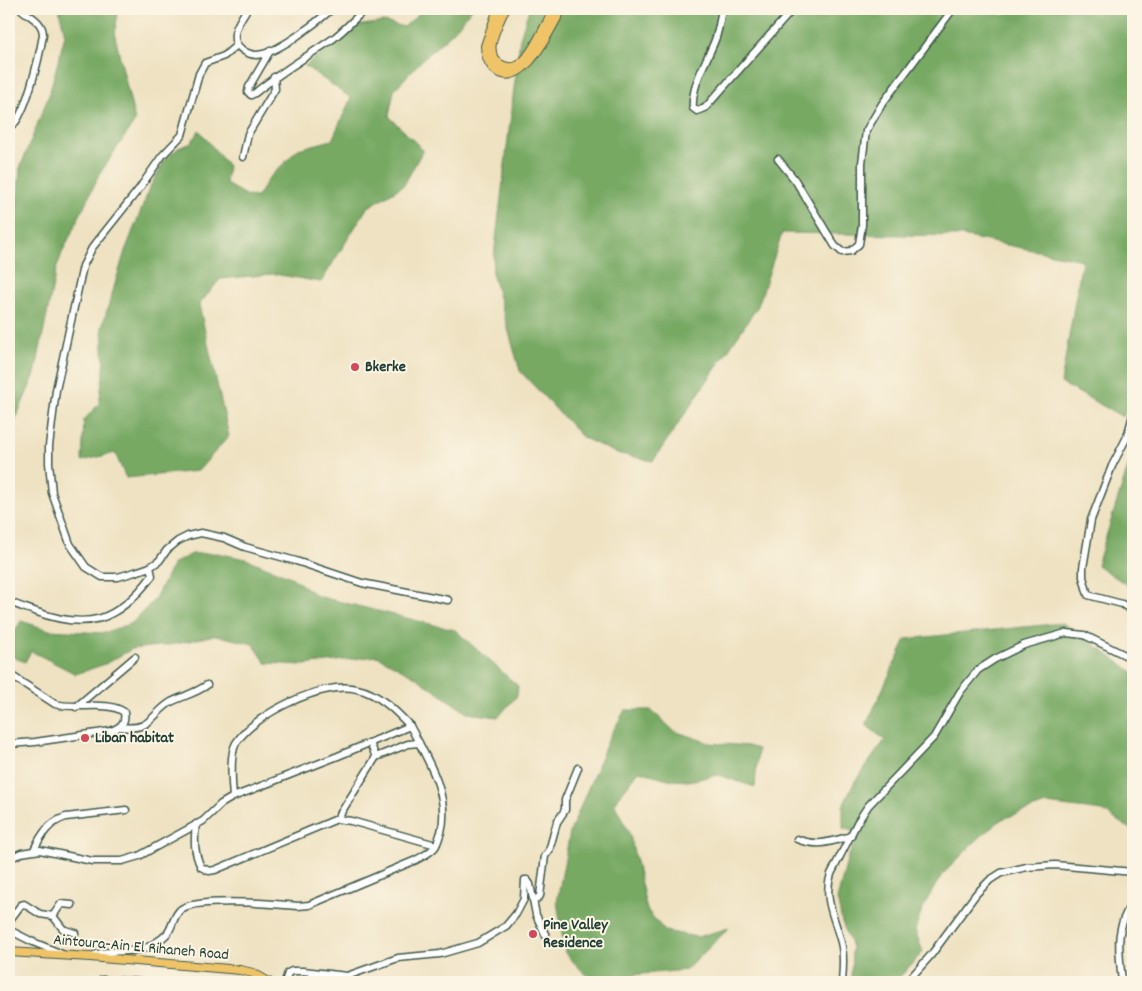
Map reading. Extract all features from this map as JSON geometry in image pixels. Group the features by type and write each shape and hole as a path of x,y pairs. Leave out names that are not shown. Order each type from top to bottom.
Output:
{"main road":[{"path":"498,9 485,46 488,50 489,63 496,70 517,66 523,61 554,9"},
{"path":"488,50 505,9"},
{"path":"504,70 515,74 526,66 562,9"},
{"name":"Aintoura-Ain El Rihaneh Road","path":"9,952 240,970 253,973 269,982"}],"street":[{"path":"9,128 12,127 20,116 36,67 43,35 40,23 21,9"},
{"path":"248,9 237,26 235,34 237,45 245,52 257,55 270,51 301,33 332,9"},
{"path":"270,51 253,78 248,92 253,94 274,77 335,37 365,9"},
{"path":"722,9 716,37 692,102 693,108 697,111 705,108 711,102 793,9"},
{"path":"778,159 795,180 835,246 842,252 851,251 856,248 859,244 862,225 862,163 866,131 882,104 953,9"},
{"path":"237,45 224,56 205,63 199,74 182,135 162,156 86,257 56,390 49,446 52,493 70,544 86,567 93,573 102,577 118,577 150,567 160,561 167,550 178,540 201,534 224,538 245,547 362,583 448,600"},
{"path":"243,157 248,134 274,89 274,77"},
{"path":"1133,415 1127,437 1112,466 1091,520 1084,553 1083,577 1088,595 1122,604 1133,612"},
{"path":"9,602 62,620 94,621 104,618 130,600 152,576 150,567"},
{"path":"842,982 842,947 827,895 831,874 857,822 868,806 934,737 960,692 978,670 995,659 1024,646 1066,634 1084,635 1133,659"},
{"path":"76,707 135,657"},
{"path":"9,674 55,704 76,707 114,707 124,712 125,717 120,727 111,731 9,744"},
{"path":"120,727 131,728 146,723 168,704 207,685"},
{"path":"90,957 110,951 145,948 166,934 180,910 193,904 220,902 298,906 309,904 416,860 436,845 443,822 440,793 435,775 410,726 389,706 358,688 331,687 314,692 262,719 240,738 232,755 233,796"},
{"path":"9,859 20,853 34,850 44,850 92,861 122,861 139,856 196,824 233,796 410,726"},
{"path":"370,743 376,757"},
{"path":"337,819 376,757 408,744 419,743"},
{"path":"534,901 540,896 545,856 549,852 557,822 565,810 564,800 578,768"},
{"path":"345,805 346,814 351,821"},
{"path":"34,850 40,836 57,820 66,817 126,810"},
{"path":"196,824 194,838 196,858 201,867 208,871 215,870 337,819 351,821 436,845"},
{"path":"797,839 809,843 822,844 851,836"},
{"path":"907,982 931,955 976,894 990,880 1001,873 1027,867 1055,865 1133,872"},
{"path":"285,982 288,973 292,971 314,971 347,976 398,958 440,954 463,949 478,943 491,937 506,926 516,914 524,899 525,880 530,884 536,915 546,936"},
{"path":"1122,982 1118,947 1119,931 1133,901"},
{"path":"9,921 24,904 40,914 52,916 63,929 75,933"},
{"path":"52,916 61,904 72,905"},
{"path":"9,930 65,956"},
{"path":"102,980 139,982"}],"green space":[{"path":"59,9 118,9 115,36 135,121 99,175 62,253 56,270 35,374 9,434 9,262 15,229 20,168 49,95 65,35"},
{"path":"424,9 472,9 453,32 423,59 394,90 389,116 423,150 404,185 367,208 321,282 274,274 220,279 199,305 229,436 198,471 126,478 115,453 82,461 84,420 99,404 104,368 102,327 125,251 151,185 164,161 178,148 191,143 199,130 228,166 226,184 247,196 257,197 269,178 298,149 332,140 351,98 305,66 355,26 384,22 404,27"},
{"path":"529,9 995,9 1004,16 1010,9 1133,9 1133,394 1123,417 1061,383 1082,260 962,236 782,233 758,306 653,461 616,453 582,437 520,371 492,273 520,38"},
{"path":"1133,451 1133,589 1097,565"},
{"path":"217,553 246,559 291,577 317,596 455,630 518,686 517,696 498,717 467,713 414,676 377,656 304,665 266,663 253,644 215,635 176,644 132,649 105,664 76,674 31,651 25,662 9,655 9,641 21,621 49,630 104,633 132,623 154,600 174,563 192,554"},
{"path":"1063,623 1133,672 1133,831 1103,811 1046,804 1002,819 978,839 941,876 923,907 915,930 923,952 895,982 851,982 852,947 842,922 837,899 848,857 859,834 843,828 843,806 855,781 885,740 866,725 906,639"},
{"path":"625,710 651,710 674,731 710,743 748,746 758,749 755,787 718,775 689,781 672,780 639,771 614,803 630,835 647,910 665,931 697,937 729,928 686,970 631,975 610,982 593,982 565,953 557,901 570,832 609,738"}],"place":[{"name":"Bkerke","path":"355,367"},
{"name":"Liban habitat","path":"85,738"},
{"name":"Pine Valley Residence","path":"533,934"}]}
